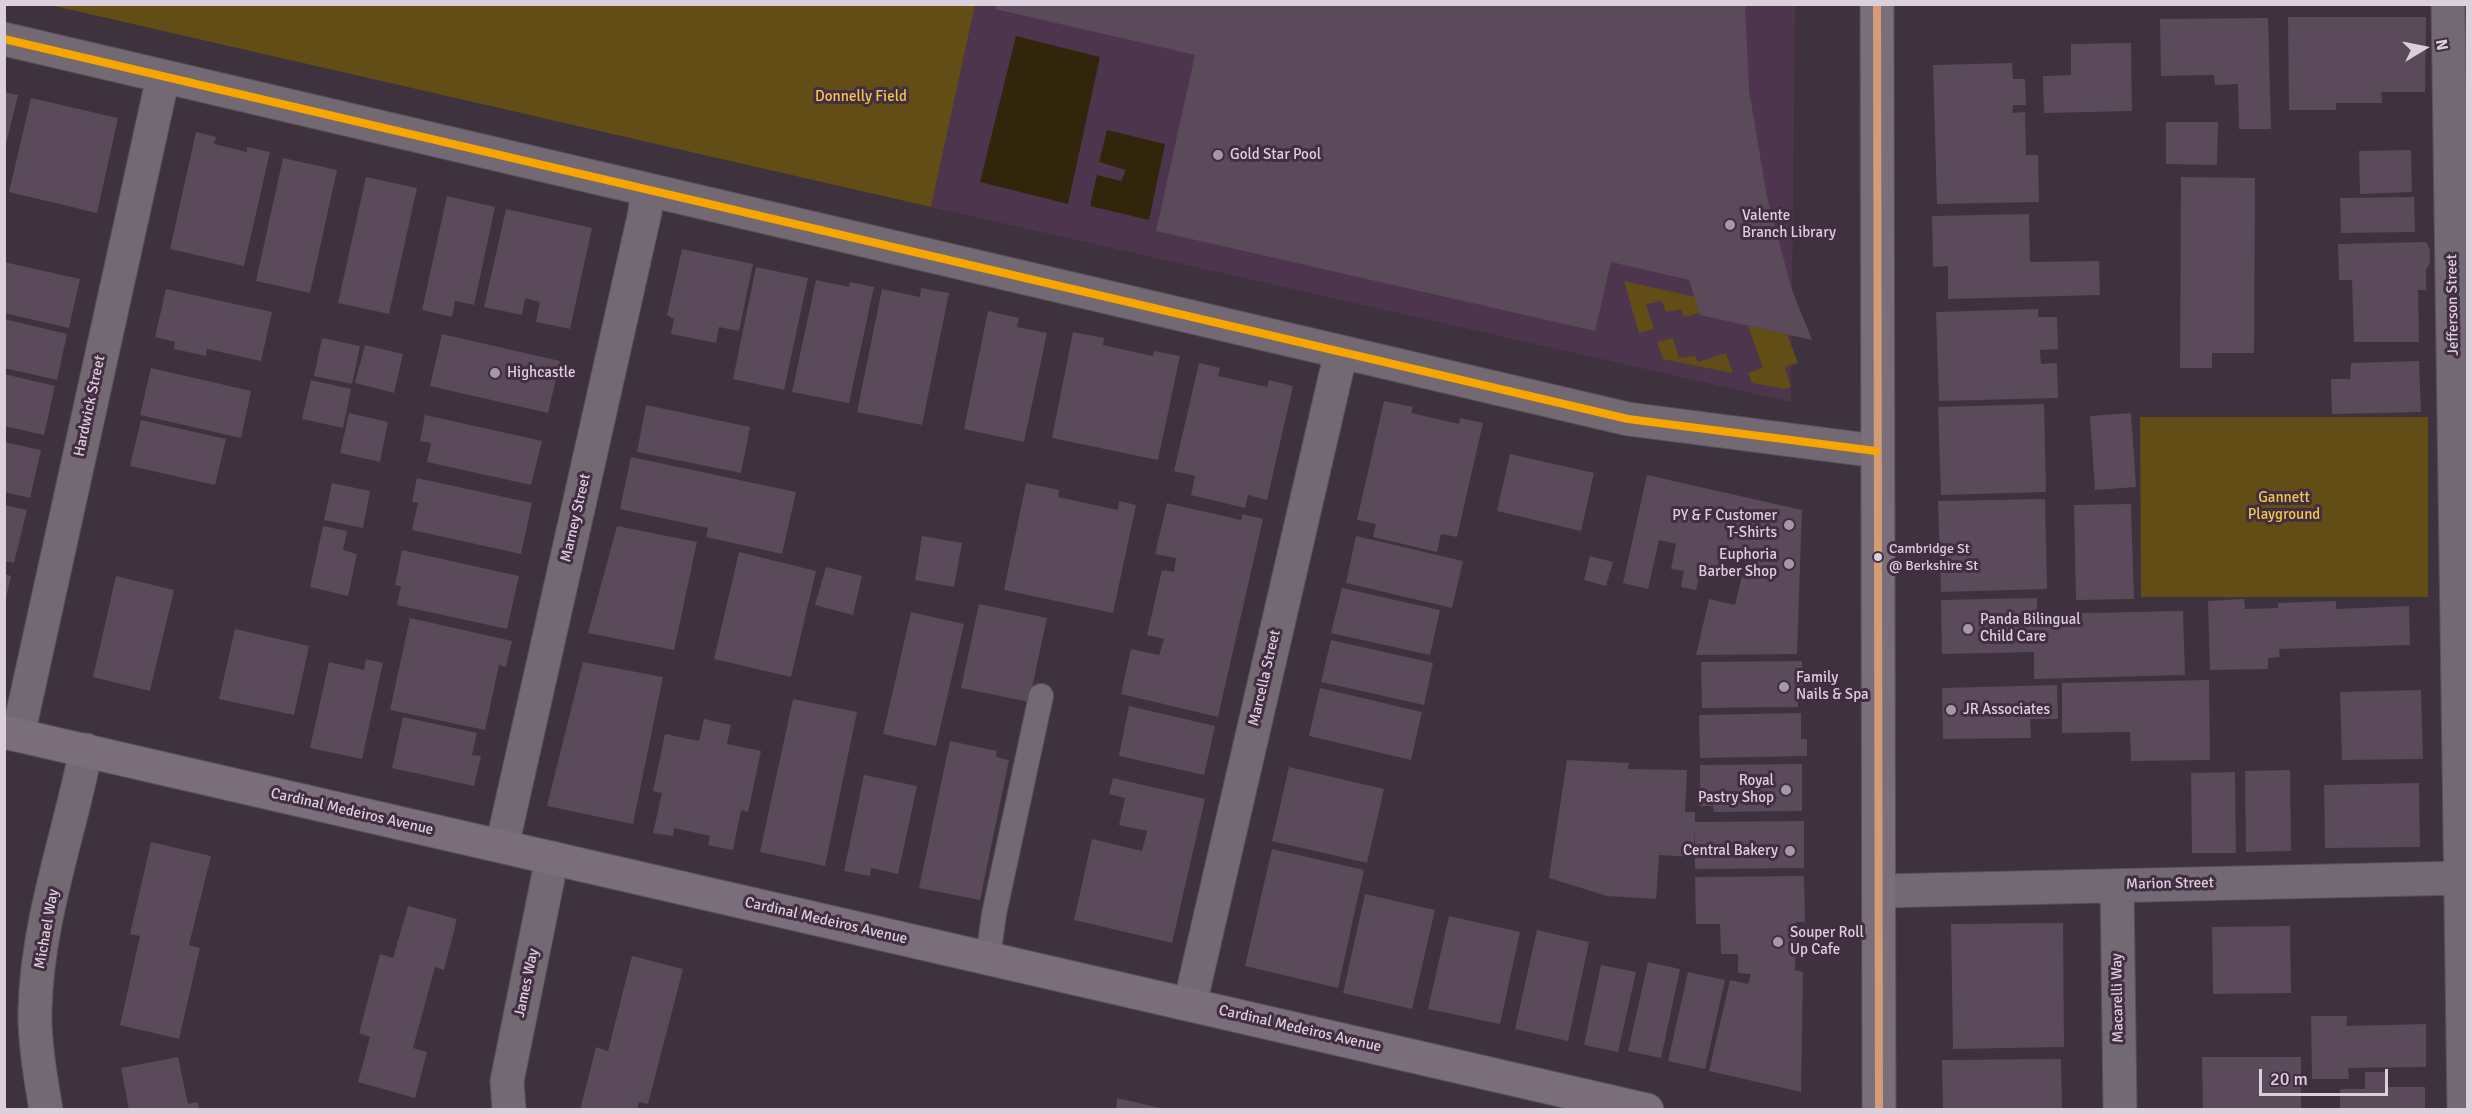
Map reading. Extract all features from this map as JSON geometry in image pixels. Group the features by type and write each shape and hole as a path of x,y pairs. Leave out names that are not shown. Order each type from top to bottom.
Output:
{"main road":[{"path":"1877,4 1876,451 1879,1110"},
{"name":"Cardinal Medeiros Avenue","path":"11,733 1647,1110"}],"street":[{"name":"Jefferson Street","path":"2448,4 2464,1110"},
{"path":"4,39 1628,419 1876,451"},
{"name":"Hardwick Street","path":"11,733 163,77"},
{"name":"Marney Street","path":"502,846 645,212 647,190"},
{"name":"Marcella Street","path":"1190,1004 1341,352"},
{"name":"Michael Way","path":"46,1110 34,1011 45,920 77,798 86,750"},
{"name":"James Way","path":"509,1110 507,1081 552,858"},
{"name":"Marion Street","path":"1879,891 2462,878"},
{"name":"Macarelli Way","path":"2117,886 2120,1110"}],"lane":[{"path":"988,958 994,914 1041,696"}],"shaded area":[{"path":"975,5 1795,5 1791,402 931,207"},
{"path":"1016,36 1100,57 1068,204 980,182"},
{"path":"1107,130 1165,144 1149,220 1090,206 1097,175 1121,181 1126,170 1099,162"}],"green space":[{"name":"Donnelly Field","path":"50,5 975,5 931,207"},
{"path":"1624,281 1695,297 1700,313 1684,317 1681,309 1666,312 1662,301 1646,304 1654,329 1639,333"},
{"path":"1748,326 1787,334 1798,363 1785,367 1791,387 1785,389 1752,383 1748,373 1763,368"},
{"path":"1673,338 1679,358 1695,356 1698,362 1726,353 1733,373 1663,359 1657,342"},
{"name":"Gannett Playground","path":"2140,417 2428,417 2428,597 2141,597"}],"building":[{"path":"996,4 1745,4 1749,90 1767,197 1792,290 1812,340 1700,315 1689,280 1611,262 1595,331 1156,231 1195,55 995,9"},
{"path":"2288,17 2426,17 2425,92 2381,92 2382,103 2336,103 2336,110 2289,110"},
{"path":"2268,18 2271,129 2239,129 2238,84 2215,85 2214,75 2161,76 2160,19"},
{"path":"2131,43 2132,111 2044,113 2043,76 2071,75 2071,44"},
{"path":"2012,63 2013,79 2025,79 2026,105 2013,105 2012,113 2025,112 2026,155 2038,155 2039,202 1937,204 1933,65"},
{"path":"4,92 18,95 5,148 4,148"},
{"path":"31,98 118,118 97,213 9,192"},
{"path":"2166,122 2218,122 2217,165 2166,164"},
{"path":"196,132 216,137 214,144 247,152 247,147 270,152 244,266 170,249"},
{"path":"2411,150 2412,192 2360,194 2359,151"},
{"path":"283,158 337,170 310,293 256,281"},
{"path":"366,177 417,188 389,314 338,303"},
{"path":"2181,177 2255,178 2254,353 2212,353 2212,368 2180,368"},
{"path":"447,196 495,207 474,305 455,301 452,317 422,310"},
{"path":"2414,197 2415,232 2341,233 2340,198"},
{"path":"506,209 592,228 570,329 536,322 540,302 525,298 522,315 484,307"},
{"path":"2029,214 2030,262 2099,261 2100,295 1948,299 1948,266 1933,267 1932,216"},
{"path":"2426,242 2430,249 2430,263 2426,270 2426,290 2418,290 2419,342 2354,342 2352,280 2339,280 2338,244"},
{"path":"682,249 753,264 739,331 719,327 716,343 671,334 674,319 667,315"},
{"path":"4,262 80,279 69,328 4,313"},
{"path":"756,267 808,278 784,390 733,379"},
{"path":"816,280 849,287 850,282 874,287 849,403 792,392"},
{"path":"921,288 949,293 922,425 857,412 882,289 920,297"},
{"path":"166,289 272,312 261,361 207,349 206,356 174,349 175,342 155,337"},
{"path":"2038,309 2038,317 2057,317 2058,349 2040,350 2041,364 2057,363 2058,398 1939,401 1936,312"},
{"path":"988,311 1019,318 1017,327 1047,333 1024,442 964,429"},
{"path":"4,319 67,334 57,380 4,368"},
{"path":"1073,332 1104,338 1103,345 1153,356 1154,351 1180,356 1158,460 1052,438"},
{"name":"Highcastle","path":"442,334 560,361 548,413 430,386"},
{"path":"322,338 360,346 352,384 314,376"},
{"path":"365,345 403,354 394,393 355,383"},
{"path":"2419,361 2421,412 2332,414 2331,379 2350,379 2351,363"},
{"path":"1199,363 1220,368 1218,376 1267,387 1269,380 1293,386 1267,500 1248,495 1245,508 1191,495 1195,476 1174,471"},
{"path":"151,368 251,391 241,438 140,415"},
{"path":"4,374 55,386 44,435 4,426"},
{"path":"311,380 351,389 343,428 302,419"},
{"path":"1384,401 1413,407 1411,413 1459,424 1460,418 1483,423 1457,537 1441,534 1437,552 1373,537 1376,524 1357,520"},
{"path":"2044,404 2046,492 1941,495 1938,407"},
{"path":"646,405 750,427 741,473 637,452"},
{"path":"349,413 388,422 380,462 340,453"},
{"path":"2131,413 2136,487 2095,490 2090,416"},
{"path":"425,415 542,441 531,485 427,462 431,443 420,441"},
{"path":"141,420 226,439 215,485 130,466"},
{"path":"4,442 41,450 30,498 4,492"},
{"path":"1510,454 1594,473 1581,531 1497,511"},
{"path":"631,457 796,492 782,554 706,537 708,528 620,509"},
{"path":"1647,475 1802,510 1797,654 1696,655 1709,599 1735,605 1746,559 1721,553 1715,576 1700,572 1696,590 1681,587 1684,571 1671,569 1676,544 1659,540 1648,589 1623,583"},
{"path":"417,478 532,503 521,554 412,530 418,503 412,502"},
{"path":"332,483 370,491 363,528 324,520"},
{"path":"1026,483 1059,490 1058,497 1118,510 1119,501 1136,505 1113,613 1004,590"},
{"path":"2045,499 2047,589 1941,592 1938,501"},
{"path":"1167,503 1241,520 1242,514 1263,519 1218,717 1121,694 1131,649 1159,655 1164,639 1147,635 1162,570 1174,572 1176,558 1155,554"},
{"path":"2131,504 2134,599 2076,600 2074,505"},
{"path":"4,505 27,510 14,563 4,561"},
{"path":"323,526 347,531 343,550 357,554 348,596 310,587"},
{"path":"617,526 697,542 674,650 588,633"},
{"path":"922,536 962,543 954,587 915,580"},
{"path":"1356,536 1463,561 1452,608 1346,583"},
{"path":"402,550 519,576 507,629 397,605 401,586 395,585"},
{"path":"739,552 816,571 791,677 714,659"},
{"path":"1590,556 1613,562 1606,586 1584,580"},
{"path":"826,567 862,576 853,615 815,605"},
{"path":"4,574 11,576 5,602 4,602"},
{"path":"116,576 174,590 150,691 93,677"},
{"path":"1342,588 1440,610 1430,655 1331,633"},
{"path":"2037,598 2037,614 2183,611 2185,675 2034,679 2034,652 1942,654 1941,600"},
{"path":"2244,599 2245,609 2278,608 2278,603 2336,601 2336,609 2409,606 2410,645 2279,649 2280,657 2268,658 2268,669 2210,670 2208,601"},
{"path":"979,604 1047,618 1029,702 961,688"},
{"path":"911,612 964,624 936,746 883,734"},
{"path":"410,618 512,641 506,667 499,665 485,730 390,710"},
{"path":"235,629 309,646 294,715 219,699"},
{"path":"1331,640 1433,663 1424,705 1321,682"},
{"path":"366,659 383,663 362,759 310,748 329,662 364,670"},
{"path":"1802,661 1803,685 1798,686 1798,707 1702,708 1701,662"},
{"path":"583,662 663,677 633,824 547,806"},
{"path":"2209,680 2210,760 2131,761 2130,732 2062,733 2062,683"},
{"path":"2057,685 2058,719 2030,719 2031,738 1943,739 1942,688"},
{"path":"1320,688 1422,712 1411,760 1309,736"},
{"path":"2421,690 2423,759 2342,760 2340,692"},
{"path":"793,699 857,712 825,866 760,852"},
{"path":"1129,706 1215,726 1204,775 1119,756"},
{"path":"1801,713 1801,739 1807,739 1807,756 1700,758 1699,715"},
{"path":"403,717 477,733 472,755 481,756 474,786 392,768"},
{"path":"704,719 731,725 727,744 761,751 748,812 741,810 733,850 708,845 710,836 674,828 673,836 653,833 662,793 653,791 665,734 699,741"},
{"path":"950,741 997,751 996,757 1009,760 980,900 919,888"},
{"path":"1567,760 1629,763 1628,769 1687,770 1685,812 1695,812 1695,822 1804,821 1804,868 1695,869 1695,830 1693,857 1659,855 1656,899 1607,896 1549,878"},
{"path":"1802,764 1802,811 1714,812 1713,806 1700,806 1700,765"},
{"path":"1289,767 1384,789 1367,863 1272,841"},
{"path":"2290,770 2291,851 2246,852 2245,771"},
{"path":"2235,772 2236,853 2192,853 2191,773"},
{"path":"864,775 917,786 898,874 871,868 870,876 844,871"},
{"path":"1113,778 1205,799 1172,943 1074,920 1092,839 1142,851 1147,831 1119,825 1125,798 1109,794"},
{"path":"2419,783 2420,847 2325,848 2324,785"},
{"path":"151,842 211,856 189,945 200,948 179,1039 120,1025 140,936 130,934"},
{"path":"1272,849 1364,870 1338,988 1245,966"},
{"path":"1804,876 1805,922 1796,922 1795,970 1803,972 1801,1092 1709,1071 1730,980 1748,984 1751,974 1738,973 1738,954 1721,954 1720,924 1696,924 1695,877"},
{"path":"1365,894 1435,910 1412,1009 1343,993"},
{"path":"408,906 457,919 444,970 435,967 413,1048 427,1052 415,1098 358,1082 370,1037 359,1033 380,954 393,958"},
{"path":"1449,916 1520,932 1500,1024 1428,1009"},
{"path":"2063,923 2064,1047 1953,1049 1951,924"},
{"path":"2290,926 2291,993 2213,994 2212,927"},
{"path":"1537,930 1589,942 1568,1041 1515,1029"},
{"path":"632,956 683,969 648,1104 639,1102 637,1110 580,1110 596,1047 608,1051"},
{"path":"1648,962 1680,969 1661,1058 1628,1051"},
{"path":"1601,965 1636,972 1618,1052 1584,1045"},
{"path":"1688,972 1725,980 1705,1069 1668,1061"},
{"path":"2311,1016 2347,1016 2346,1026 2426,1024 2426,1067 2348,1068 2349,1079 2312,1079"},
{"path":"178,1057 188,1104 198,1102 199,1110 129,1110 121,1068"},
{"path":"2202,1057 2301,1057 2301,1110 2203,1110"},
{"path":"2061,1059 2062,1110 1943,1110 1942,1060"},
{"path":"2365,1072 2387,1072 2388,1087 2425,1087 2425,1110 2340,1110 2340,1089 2365,1089"},
{"path":"1117,1098 1165,1109 1116,1110"}],"transit line":[{"path":"1877,4 1879,1110"},
{"path":"4,39 1628,419 1876,451"}],"place":[{"name":"Gold Star Pool","path":"1218,155"},
{"name":"Valente Branch Library","path":"1730,225"},
{"name":"Highcastle","path":"495,373"},
{"name":"PY & F Customer T-Shirts","path":"1789,525"},
{"name":"Cambridge St @ Berkshire St","path":"1878,557"},
{"name":"Euphoria Barber Shop","path":"1789,564"},
{"name":"Panda Bilingual Child Care","path":"1968,629"},
{"name":"Family Nails & Spa","path":"1784,687"},
{"name":"JR Associates","path":"1951,710"},
{"name":"Royal Pastry Shop","path":"1786,790"},
{"name":"Central Bakery","path":"1790,851"},
{"name":"Souper Roll Up Cafe","path":"1778,942"}]}
